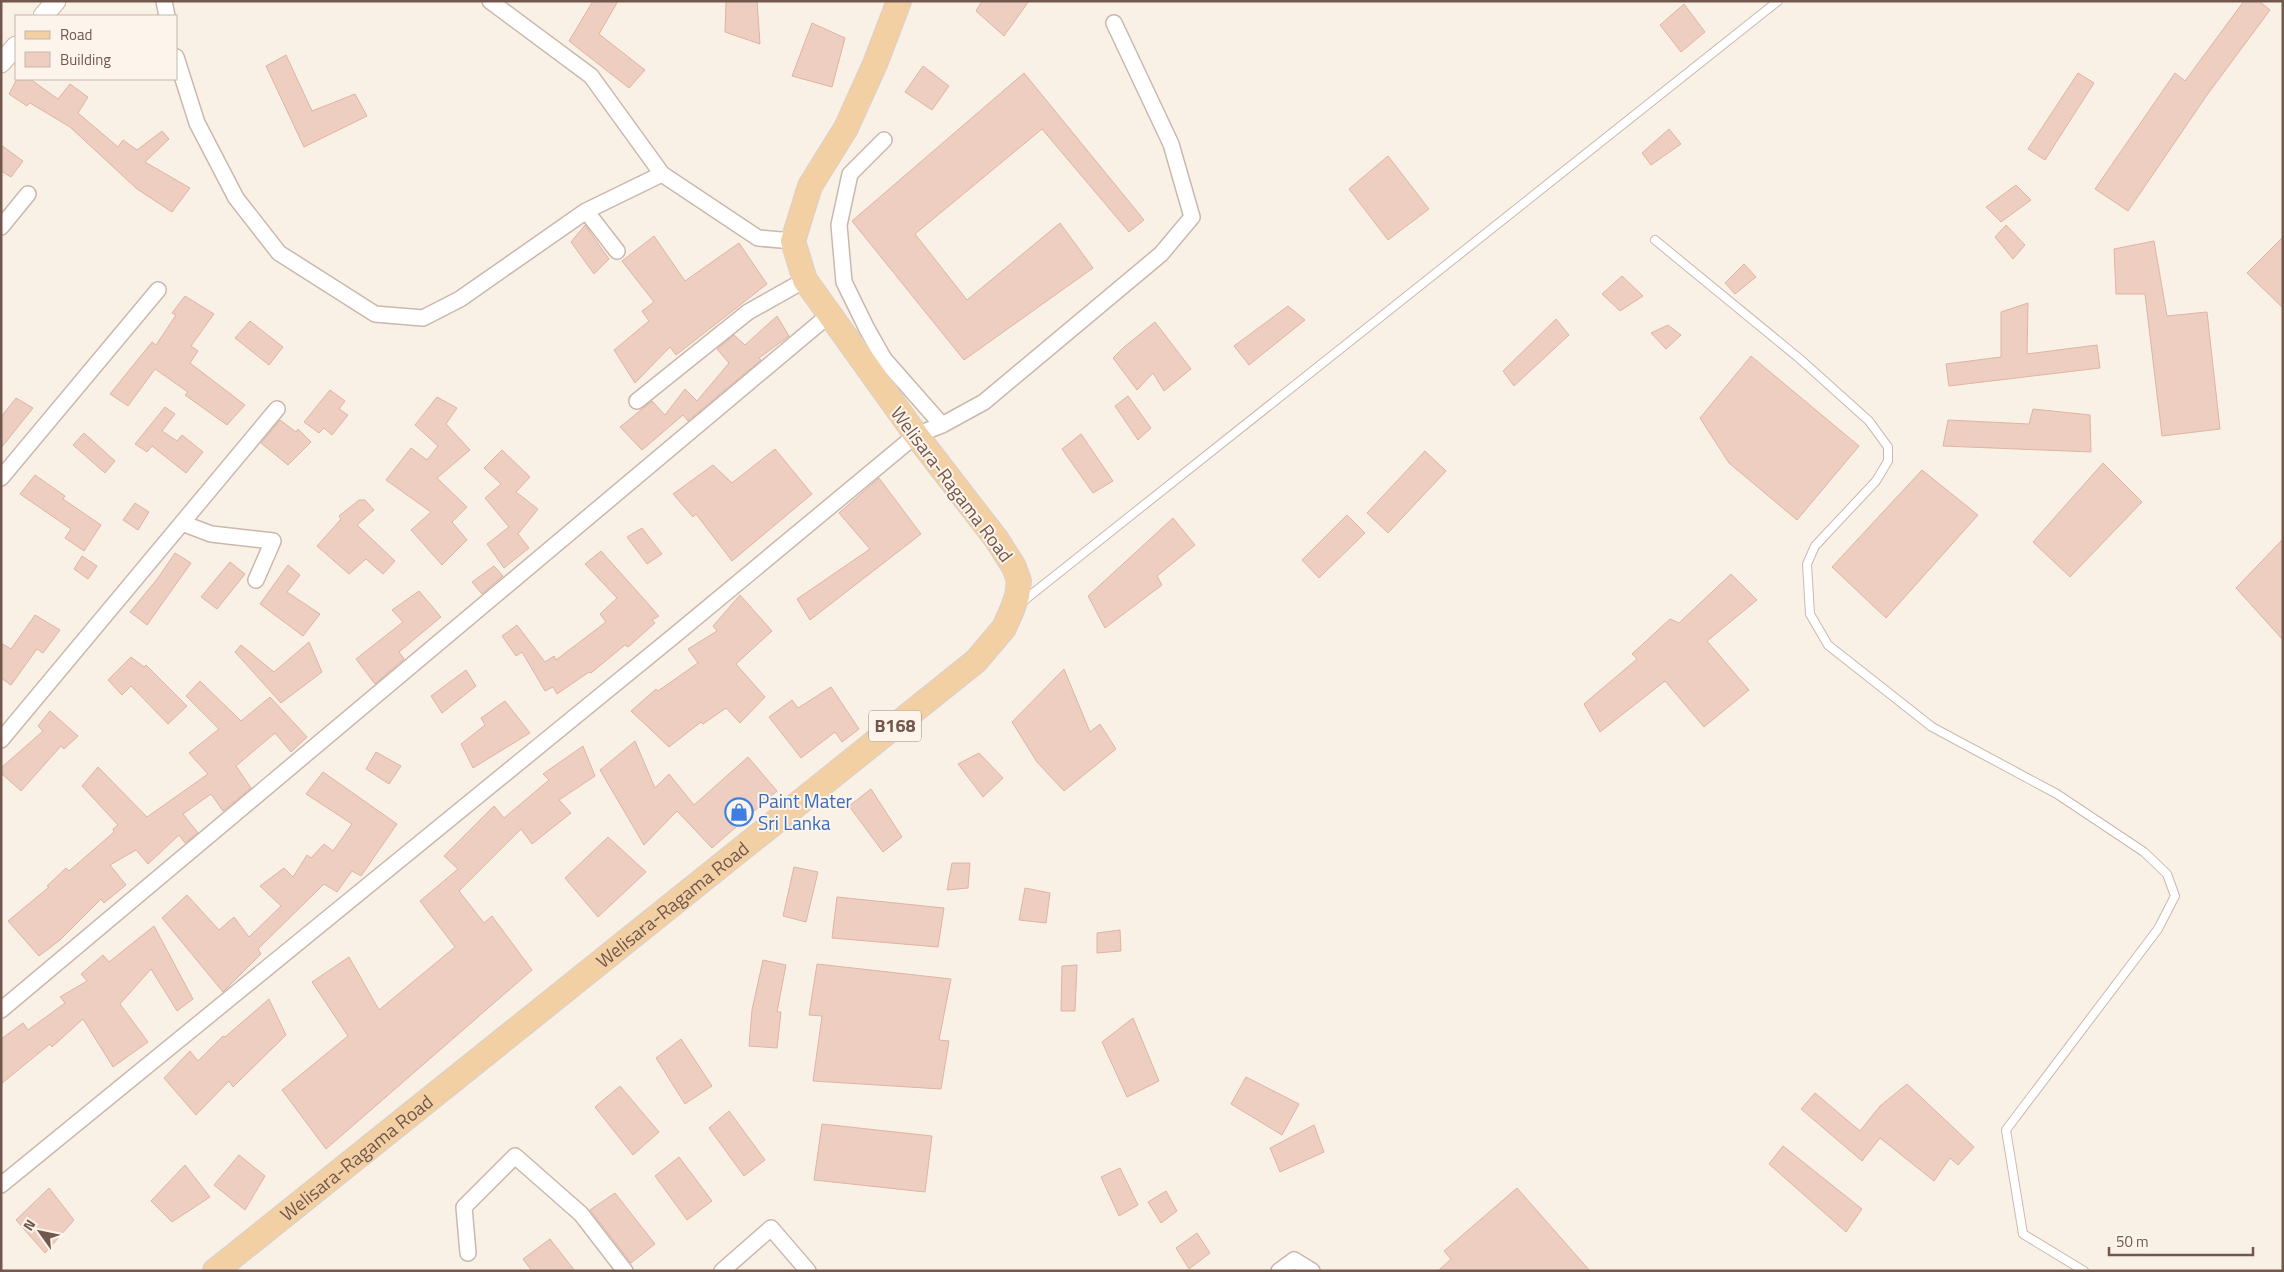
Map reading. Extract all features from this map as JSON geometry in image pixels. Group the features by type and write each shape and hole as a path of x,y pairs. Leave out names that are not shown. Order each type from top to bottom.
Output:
{"main road":[{"path":"793,241 810,186 846,128 875,64 899,1"},
{"name":"Welisara-Ragama Road","path":"215,1271 976,661 1004,628 1017,596 1019,581 1011,562 997,540 916,435 829,316 805,280 793,241"}],"street":[{"path":"44,15 56,1"},
{"path":"164,1 166,15"},
{"path":"490,1 590,76 662,174 758,238 793,241"},
{"path":"1,1185 675,635 916,435 942,425 991,396 1161,254 1192,217 1171,144 1114,23"},
{"path":"1,63 15,47"},
{"path":"178,63 197,122 236,198 279,253 375,314 423,318 460,299 586,211 662,174"},
{"path":"884,140 850,174 839,225 844,282 867,330 884,359 942,425"},
{"path":"1,227 28,194"},
{"path":"586,211 617,251"},
{"path":"637,402 748,312 805,280"},
{"path":"1,478 158,290"},
{"path":"1,1010 829,316"},
{"path":"1,740 277,409"},
{"path":"182,523 210,534 273,541 256,580"},
{"path":"468,1253 464,1207 515,1156 581,1214 625,1271"},
{"path":"722,1271 771,1228 808,1271"},
{"path":"1280,1271 1294,1260 1312,1271"}],"lane":[{"path":"1012,610 1778,1"},
{"path":"1655,240 1800,359 1869,421 1888,447 1888,461 1876,481 1816,546 1807,564 1810,614 1828,645 1932,727 2057,794 2144,852 2167,874 2174,896 2158,929 2006,1130 2023,1234 2084,1271"}],"building":[{"path":"593,1 618,1 599,34 645,70 629,88 569,41"},
{"path":"726,1 757,1 760,44 725,32"},
{"path":"982,1 1029,1 1004,36 976,11"},
{"path":"2244,1 2259,1 2270,10 2207,95 2128,211 2095,189 2175,73 2185,81"},
{"path":"1684,4 1705,32 1681,52 1660,25"},
{"path":"812,23 845,38 832,87 792,76"},
{"path":"286,55 312,111 355,94 367,116 304,147 266,66"},
{"path":"923,66 949,86 932,110 905,92"},
{"path":"1024,73 1144,220 1129,232 1042,129 915,234 967,300 1060,223 1093,268 964,360 852,221"},
{"path":"2078,73 2094,83 2045,160 2028,149"},
{"path":"16,80 31,80 58,99 70,84 88,97 78,113 118,147 123,140 137,150 162,131 169,139 145,162 190,188 172,212 137,189 70,127 30,103 27,106 9,94"},
{"path":"1669,129 1681,144 1651,165 1642,153"},
{"path":"1,145 23,161 11,177 1,171"},
{"path":"1388,156 1429,209 1388,240 1349,189"},
{"path":"2016,185 2031,200 2001,222 1986,207"},
{"path":"585,225 609,259 594,274 571,242"},
{"path":"2006,225 2025,245 2013,259 1995,237"},
{"path":"654,236 685,281 739,243 767,284 676,355 670,347 635,383 614,350 649,321 642,311 654,302 622,261"},
{"path":"2283,237 2283,308 2247,273"},
{"path":"2154,241 2167,316 2207,312 2220,429 2162,436 2145,294 2116,294 2114,249"},
{"path":"1744,264 1756,277 1735,294 1725,283"},
{"path":"1622,276 1643,296 1620,311 1602,294"},
{"path":"185,296 214,314 191,346 198,351 190,363 245,405 227,425 185,395 188,392 155,369 128,406 110,394 152,342 156,345 176,315 172,313"},
{"path":"2028,303 2027,354 2097,345 2100,368 1949,386 1946,364 2001,357 2001,312"},
{"path":"1288,306 1305,320 1249,365 1234,346"},
{"path":"777,316 789,336 759,358 761,360 688,421 683,415 642,450 620,427 652,401 665,415 685,389 697,401 729,363 717,349 734,335 745,345"},
{"path":"1556,319 1569,335 1514,386 1503,371"},
{"path":"250,321 283,347 269,365 235,338"},
{"path":"1155,322 1191,369 1164,391 1153,373 1137,390 1113,358"},
{"path":"1668,325 1681,335 1666,349 1651,333"},
{"path":"1751,356 1859,446 1797,520 1729,463 1700,418"},
{"path":"330,390 345,401 339,409 348,415 332,435 324,428 319,433 304,422"},
{"path":"1128,396 1151,428 1138,440 1115,406"},
{"path":"437,397 457,408 446,424 470,450 437,478 467,507 452,522 467,540 442,565 411,530 431,512 386,480 411,448 427,460 438,446 415,425"},
{"path":"16,398 33,408 1,448 1,417"},
{"path":"165,407 175,414 162,431 177,441 182,435 203,452 186,473 152,446 147,452 135,444"},
{"path":"2033,409 2090,415 2091,452 1943,446 1948,420 2029,424"},
{"path":"280,420 296,432 298,429 311,442 288,465 261,443"},
{"path":"84,433 115,461 105,473 73,445"},
{"path":"1081,434 1113,481 1093,493 1062,449"},
{"path":"775,449 812,494 732,561 696,514 693,517 673,494 713,465 732,483"},
{"path":"502,450 530,477 516,492 538,509 518,534 529,548 504,568 487,544 509,527 485,498 501,484 484,468"},
{"path":"1425,451 1446,471 1388,533 1367,513"},
{"path":"2103,463 2142,502 2070,577 2033,542"},
{"path":"1922,470 1978,515 1886,618 1832,567"},
{"path":"35,475 65,496 63,499 101,525 84,551 65,538 71,529 20,494"},
{"path":"879,478 921,534 810,620 797,599 870,549 839,513"},
{"path":"359,500 365,500 374,510 357,525 395,561 383,574 366,559 349,574 317,546 341,519 339,516"},
{"path":"135,503 149,512 138,530 123,520"},
{"path":"1347,515 1365,533 1319,578 1302,560"},
{"path":"1173,518 1195,545 1157,576 1162,585 1105,628 1088,596"},
{"path":"642,528 662,554 647,564 627,537"},
{"path":"2283,539 2283,640 2236,588"},
{"path":"601,551 659,616 652,620 655,623 628,647 625,645 591,673 589,672 557,694 553,687 545,691 522,652 516,656 502,636 517,625 545,662 554,656 556,660 606,622 600,614 617,598 585,564"},
{"path":"175,553 191,563 147,625 130,612 158,578"},
{"path":"82,556 97,566 88,579 74,569"},
{"path":"230,562 245,574 217,609 201,597"},
{"path":"288,565 300,575 287,592 320,614 303,636 260,604"},
{"path":"494,566 503,576 482,594 472,582"},
{"path":"1731,574 1757,600 1707,641 1749,690 1704,727 1665,681 1600,732 1584,704 1637,659 1632,654 1670,619 1679,623"},
{"path":"419,591 441,617 399,652 404,659 375,684 356,659 403,622 392,610"},
{"path":"740,595 772,631 736,664 765,697 740,723 726,708 703,724 701,722 669,747 631,711 656,689 658,691 698,663 688,649 717,631 713,626"},
{"path":"35,615 60,630 43,653 37,649 11,685 1,678 1,643 11,649"},
{"path":"309,642 322,672 281,703 235,652 241,645 274,672"},
{"path":"131,657 144,667 146,665 187,706 168,724 131,686 122,695 108,680"},
{"path":"1064,669 1090,732 1100,724 1116,749 1064,791 1037,762 1012,722"},
{"path":"466,670 476,686 442,713 431,696"},
{"path":"200,681 241,721 270,697 307,737 291,752 275,733 236,766 251,788 223,811 211,794 183,814 198,833 185,843 179,835 148,864 136,850 110,865 126,885 104,903 101,899 60,940 39,956 8,921 49,887 47,886 66,868 69,871 114,832 113,829 118,825 82,786 98,767 147,817 208,774 189,753 219,729 186,696"},
{"path":"831,687 859,729 842,742 835,732 801,758 769,717 792,700 798,708"},
{"path":"505,701 530,733 473,768 461,744 485,725 481,718"},
{"path":"50,711 78,736 64,749 61,746 21,791 1,773 1,768 43,731 38,726"},
{"path":"635,741 655,788 669,774 694,805 748,757 777,791 712,848 677,811 644,845 600,770"},
{"path":"583,746 595,776 559,800 571,813 532,844 521,829 459,891 484,923 492,916 532,970 326,1149 282,1090 348,1036 312,982 349,957 379,1010 455,947 420,901 458,869 444,856 494,806 504,818 549,780 543,774"},
{"path":"376,752 401,766 389,784 366,769"},
{"path":"979,753 1003,778 983,797 958,764"},
{"path":"323,772 397,824 361,876 352,871 337,892 324,884 258,949 261,954 223,992 162,918 187,895 219,930 234,917 249,937 281,906 260,886 284,868 293,877 307,855 311,858 324,844 333,851 352,824 306,794"},
{"path":"871,789 902,837 883,852 849,806"},
{"path":"608,837 646,872 598,917 565,878"},
{"path":"952,863 970,863 968,888 947,890"},
{"path":"794,867 818,872 806,922 783,916"},
{"path":"1025,888 1050,893 1046,923 1019,920"},
{"path":"837,897 944,908 938,947 832,938"},
{"path":"154,926 193,999 177,1011 151,969 120,1004 148,1042 113,1067 83,1019 52,1047 50,1044 1,1084 1,1039 23,1023 28,1030 65,1003 60,997 87,981 81,974 103,955 109,962"},
{"path":"1120,930 1121,951 1097,953 1097,933"},
{"path":"763,960 786,965 777,1012 781,1012 777,1048 749,1046 752,1010"},
{"path":"817,964 951,979 939,1040 949,1041 941,1089 813,1081 822,1016 809,1015"},
{"path":"1077,965 1075,1011 1061,1011 1062,966"},
{"path":"269,999 286,1035 233,1087 229,1081 196,1115 164,1078 190,1051 198,1061 223,1036 225,1037"},
{"path":"1133,1018 1159,1081 1127,1097 1102,1042"},
{"path":"681,1039 712,1086 685,1104 656,1058"},
{"path":"1246,1077 1299,1104 1282,1135 1231,1104"},
{"path":"1907,1084 1974,1147 1958,1165 1950,1158 1934,1181 1880,1138 1862,1161 1801,1109 1815,1093 1860,1131 1880,1106"},
{"path":"620,1086 659,1132 633,1155 595,1107"},
{"path":"729,1111 765,1160 744,1176 709,1128"},
{"path":"822,1124 932,1136 925,1192 814,1180"},
{"path":"1314,1125 1324,1152 1280,1172 1270,1148"},
{"path":"1783,1146 1862,1209 1846,1232 1769,1164"},
{"path":"239,1155 265,1176 245,1210 214,1185"},
{"path":"679,1157 712,1201 687,1220 655,1176"},
{"path":"185,1165 210,1197 172,1222 151,1201"},
{"path":"1120,1168 1138,1205 1119,1216 1101,1177"},
{"path":"49,1188 74,1220 45,1253 16,1220"},
{"path":"1517,1188 1590,1271 1438,1271 1451,1259 1444,1251"},
{"path":"1166,1191 1177,1211 1161,1223 1148,1202"},
{"path":"615,1193 655,1244 631,1263 590,1210"},
{"path":"1197,1233 1210,1253 1189,1269 1176,1248"},
{"path":"550,1239 575,1271 532,1271 523,1259"}],"place":[{"name":"Paint Mater Sri Lanka","path":"739,812"}]}
